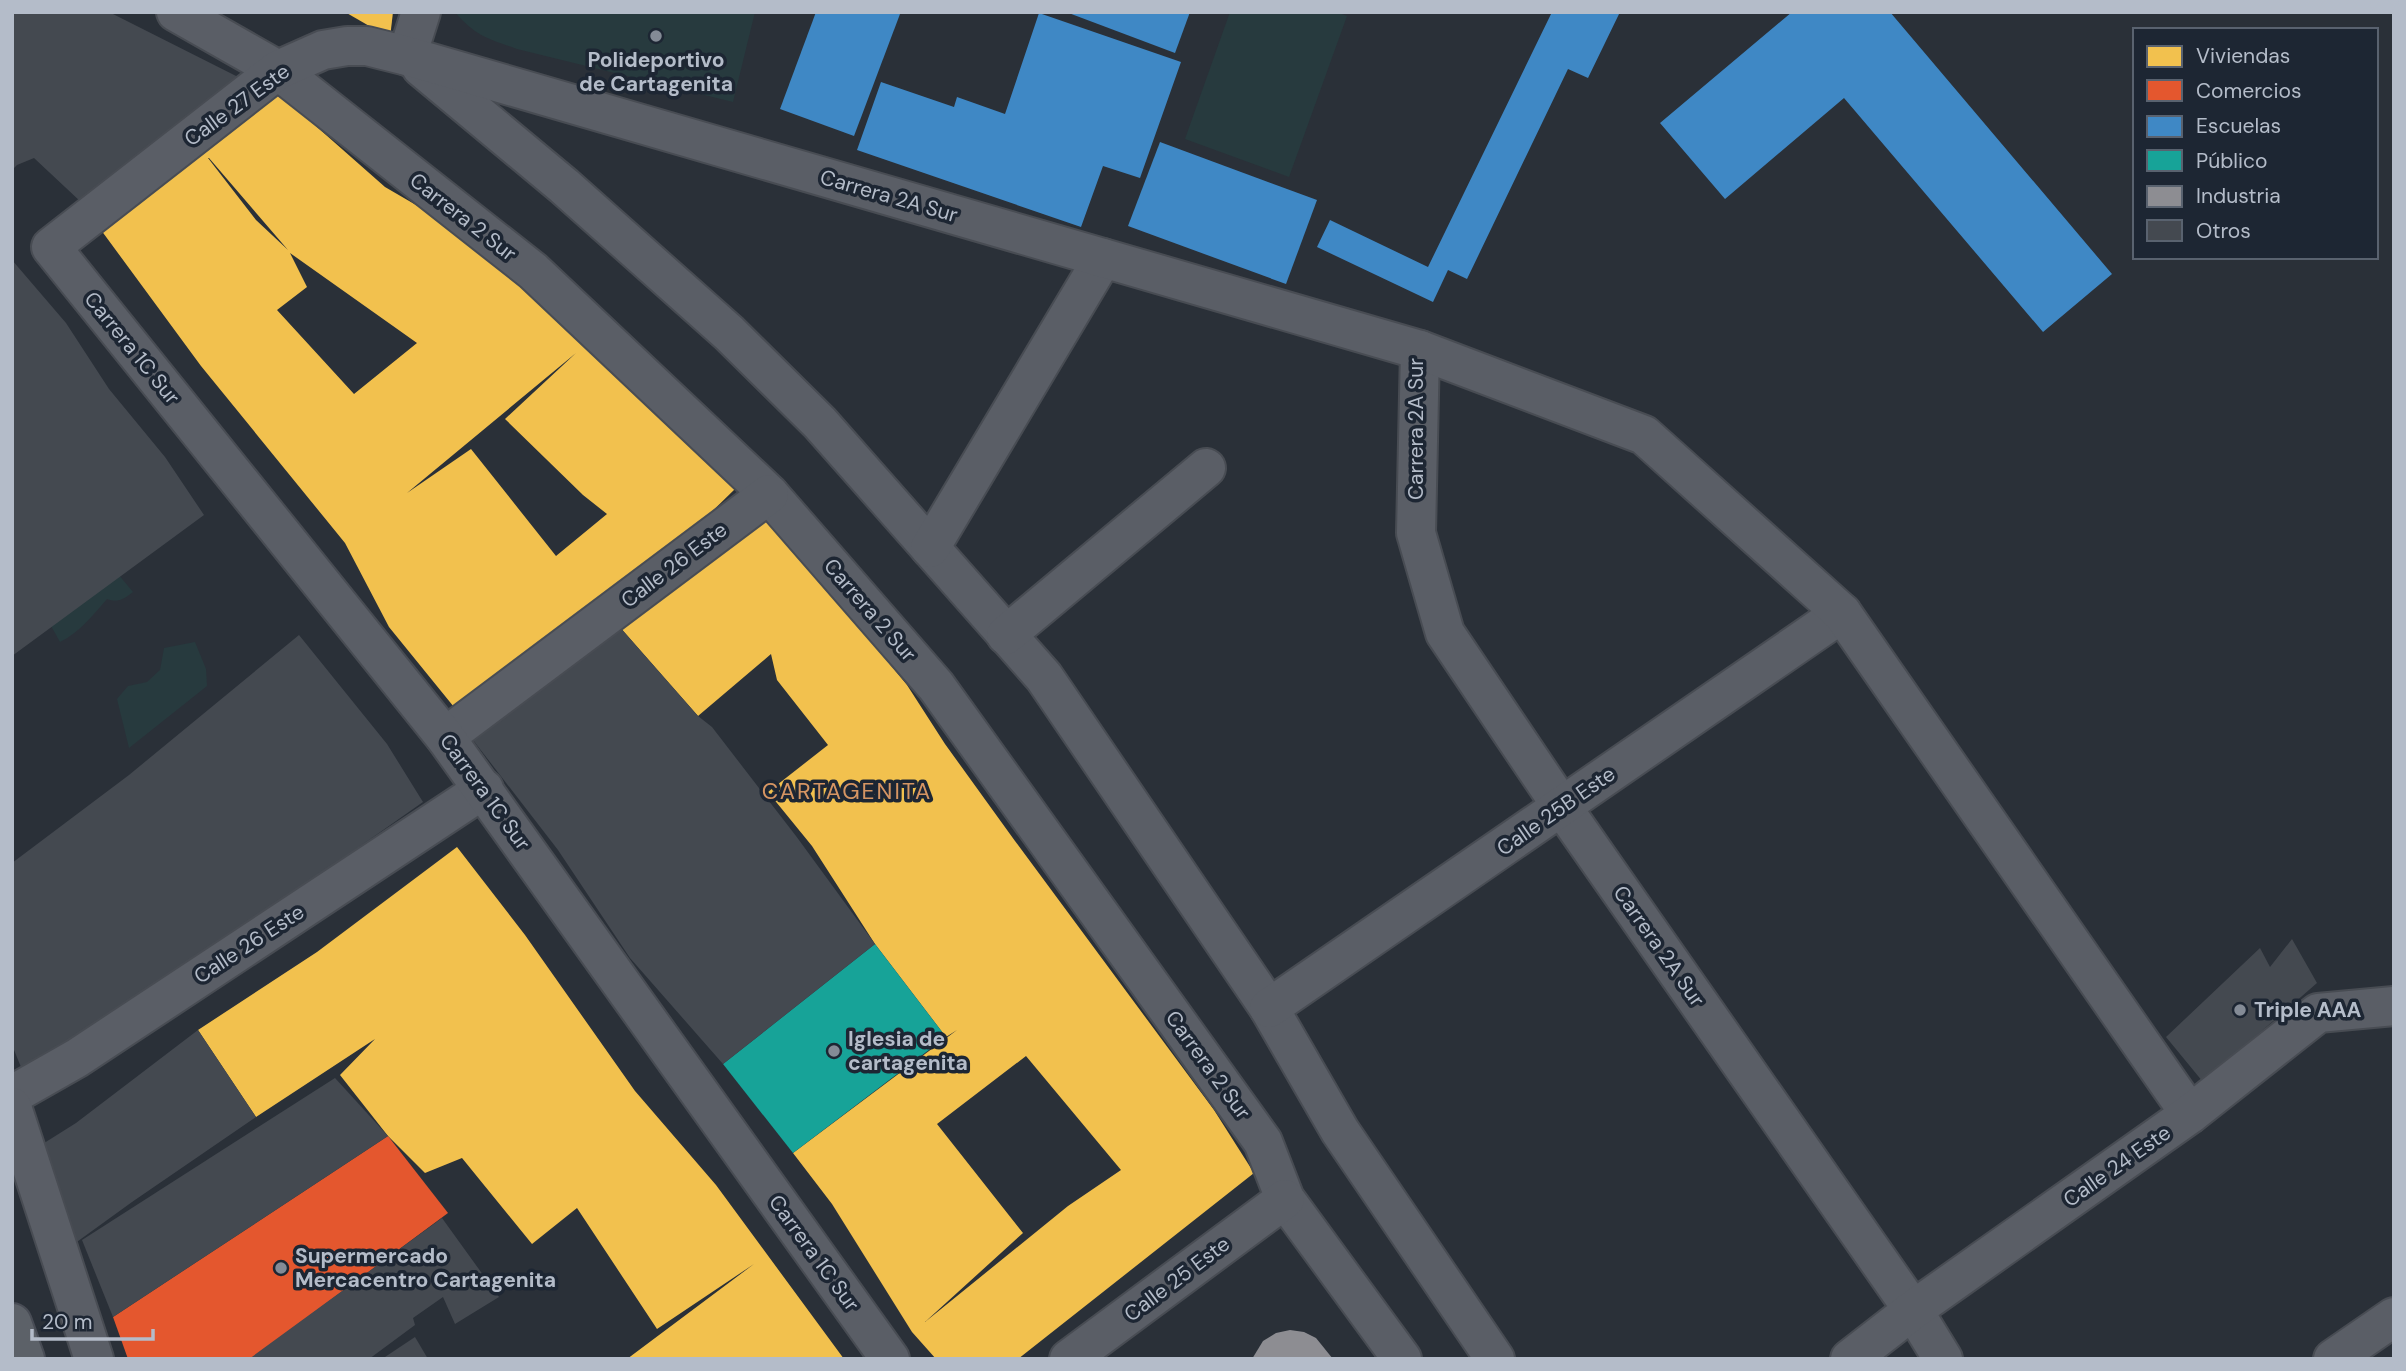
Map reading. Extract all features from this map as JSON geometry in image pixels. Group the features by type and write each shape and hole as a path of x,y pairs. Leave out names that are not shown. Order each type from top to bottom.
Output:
{"main road":[{"path":"12,1323 25,1359"}],"street":[{"name":"Carrera 2 Sur","path":"176,12 278,70 533,271 769,494 936,686 1263,1142 1285,1199 1402,1359"},
{"path":"421,12 407,56 565,186 729,332 820,423 1044,677 1269,1008 1340,1131 1495,1359"},
{"name":"Calle 27 Este","path":"51,247 278,70 323,50 347,46 367,46 407,56"},
{"name":"Carrera 2A Sur","path":"407,56 1420,350 1416,533 1445,633 1562,807 1913,1310 1943,1359"},
{"name":"Carrera 1C Sur","path":"51,247 445,737 890,1359"},
{"path":"930,548 1103,258"},
{"path":"1420,350 1644,435 1842,613 2190,1114"},
{"path":"1006,635 1206,468"},
{"name":"Calle 26 Este","path":"445,737 769,494"},
{"name":"Calle 25B Este","path":"1269,1008 1842,613"},
{"name":"Calle 26 Este","path":"12,1095 77,1058 484,789"},
{"name":"Calle 24 Este","path":"1850,1359 1913,1310 2190,1114 2318,1013 2394,1006"},
{"path":"12,1107 94,1359"},
{"name":"Calle 25 Este","path":"1069,1359 1285,1199"},
{"path":"2333,1359 2394,1317"}],"green space":[{"name":"Polideportivo de Cartagenita","path":"455,12 755,12 733,102 517,49 476,32"},
{"path":"1230,12 1337,12 1347,16 1289,177 1185,139"},
{"path":"118,574 133,592 121,600 107,599 80,628 60,642 50,624"},
{"path":"195,642 206,669 207,686 129,748 117,699 128,686 147,682 160,670 164,648"}],"building: Viviendas":[{"path":"345,12 393,12 390,38"},
{"path":"275,90 385,187 514,262 735,489 693,530 458,712 389,627 345,543 201,366 101,230","holes":["209,158 288,250 256,220","290,253 417,343 354,394 277,310 307,287","576,353 505,419 583,495 607,514 556,556 471,449 407,493"]},
{"path":"762,508 907,685 945,744 1015,841 1214,1110 1254,1173 1018,1359 936,1359 912,1332 832,1204 793,1153 957,1030 946,1037 875,944 812,846 768,792 828,745 777,680 771,654 698,716 618,625","holes":["1026,1056 1121,1170 1068,1206 925,1322 1023,1233 937,1124"]},
{"path":"457,847 525,935 635,1091 716,1185 844,1359 627,1359 754,1264 657,1329 577,1208 532,1244 462,1158 425,1173 388,1136 340,1075 375,1039 256,1117 198,1030 317,952"}],"building: Comercios":[{"name":"Supermercado Mercacentro Cartagenita","path":"388,1136 448,1213 251,1359 128,1359 113,1317"}],"building: Escuelas":[{"path":"816,12 900,14 854,136 780,109"},
{"path":"1066,12 1190,12 1175,53"},
{"path":"1552,12 1620,12 1588,78 1568,69 1467,279 1448,270 1433,302 1317,247 1330,220 1428,267"},
{"path":"1792,12 1890,12 2112,274 2043,332 1844,98 1725,199 1660,123"},
{"path":"1039,13 1181,62 1140,178 1103,166 1081,227 857,150 881,82 954,107 957,97 1005,114"},
{"path":"1160,142 1317,200 1286,284 1128,226"}],"building: Público":[{"name":"Iglesia de cartagenita","path":"875,944 946,1037 793,1153 723,1064"}],"building: Industria":[{"path":"1290,1330 1304,1332 1316,1338 1333,1359 1252,1359 1263,1341 1276,1333"}],"building: Otros":[{"path":"12,12 109,12 246,81 81,202 34,158 12,170"},
{"path":"12,260 66,323 109,389 165,457 204,515 12,656"},
{"path":"618,625 698,716 712,727 875,944 723,1064 630,958 558,850 466,731"},
{"path":"299,635 387,744 423,802 25,1077 12,1045 12,863 129,775"},
{"name":"Triple AAA","path":"2292,939 2317,983 2203,1082 2166,1037 2260,948 2270,967"},
{"path":"198,1030 256,1117 74,1244 41,1145 76,1123"},
{"path":"335,1078 388,1136 113,1317 82,1240"},
{"path":"442,1218 499,1297 455,1324 443,1297 413,1318 415,1325 369,1359 249,1359"},
{"path":"415,1337 428,1359 382,1359"}],"place":[{"name":"Polideportivo de Cartagenita","path":"656,36"},
{"name":"Triple AAA","path":"2240,1010"},
{"name":"Iglesia de cartagenita","path":"834,1051"},
{"name":"Supermercado Mercacentro Cartagenita","path":"281,1268"}],"district":[{"name":"CARTAGENITA","path":"847,791"}]}
